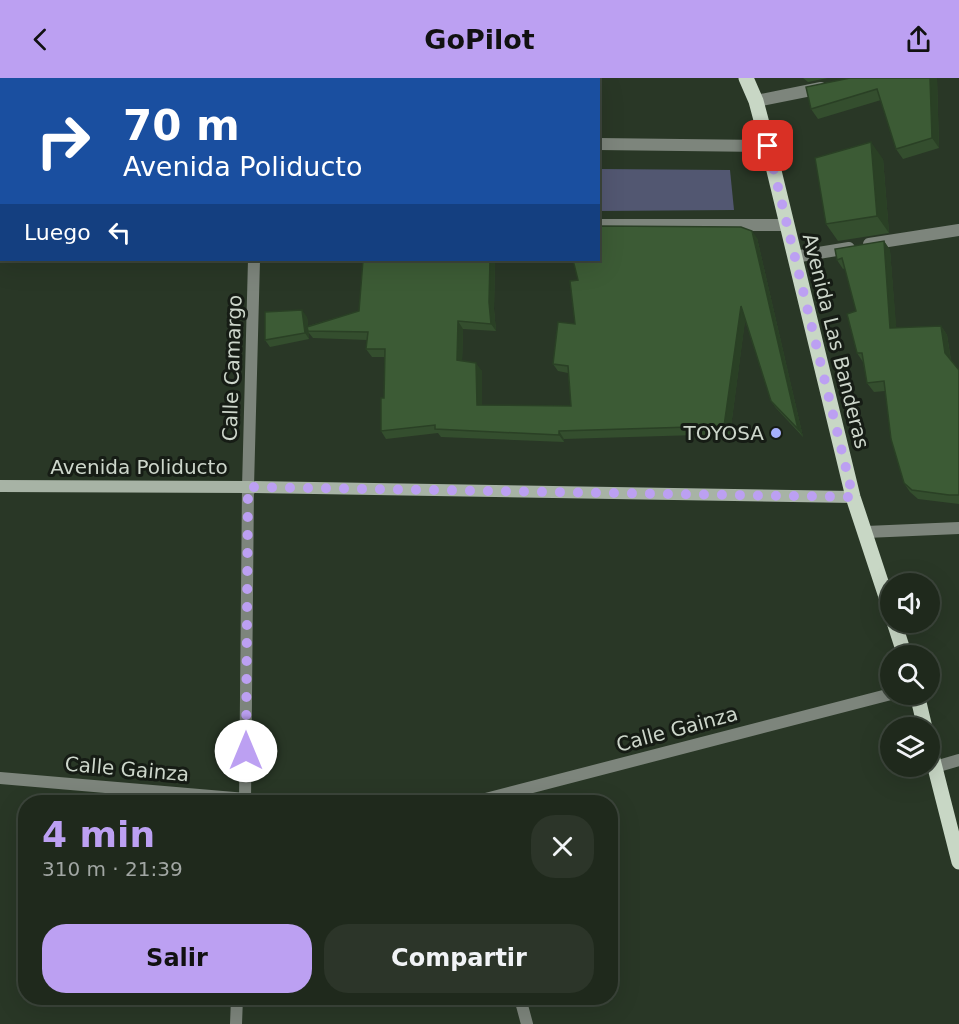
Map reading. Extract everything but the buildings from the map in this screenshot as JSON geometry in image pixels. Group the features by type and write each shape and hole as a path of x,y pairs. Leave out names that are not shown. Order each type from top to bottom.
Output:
{"main road":[{"name":"Avenida Las Banderas","path":"746,78 756,101 768,146 853,497 880,577"},
{"path":"937,777 959,862"}],"street":[{"path":"756,101 831,86"},
{"path":"600,144 768,146"},
{"path":"600,225 786,225"},
{"path":"794,256 959,230"},
{"name":"Calle Camargo","path":"245,795 248,487 254,261"},
{"name":"Avenida Poliducto","path":"0,486 248,487 853,497"},
{"path":"866,532 959,528"},
{"name":"Calle Gainza","path":"501,795 880,697"},
{"path":"940,765 959,760"},
{"name":"Calle Gainza","path":"0,778 181,795"},
{"path":"236,1024 237,1005"},
{"path":"522,1005 527,1024"}],"shaded area":[{"path":"600,169 730,170 734,210 600,211"}],"place":[{"name":"TOYOSA","path":"776,433"}],"route":[{"path":"246,751 248,487 853,497 768,146"}]}
